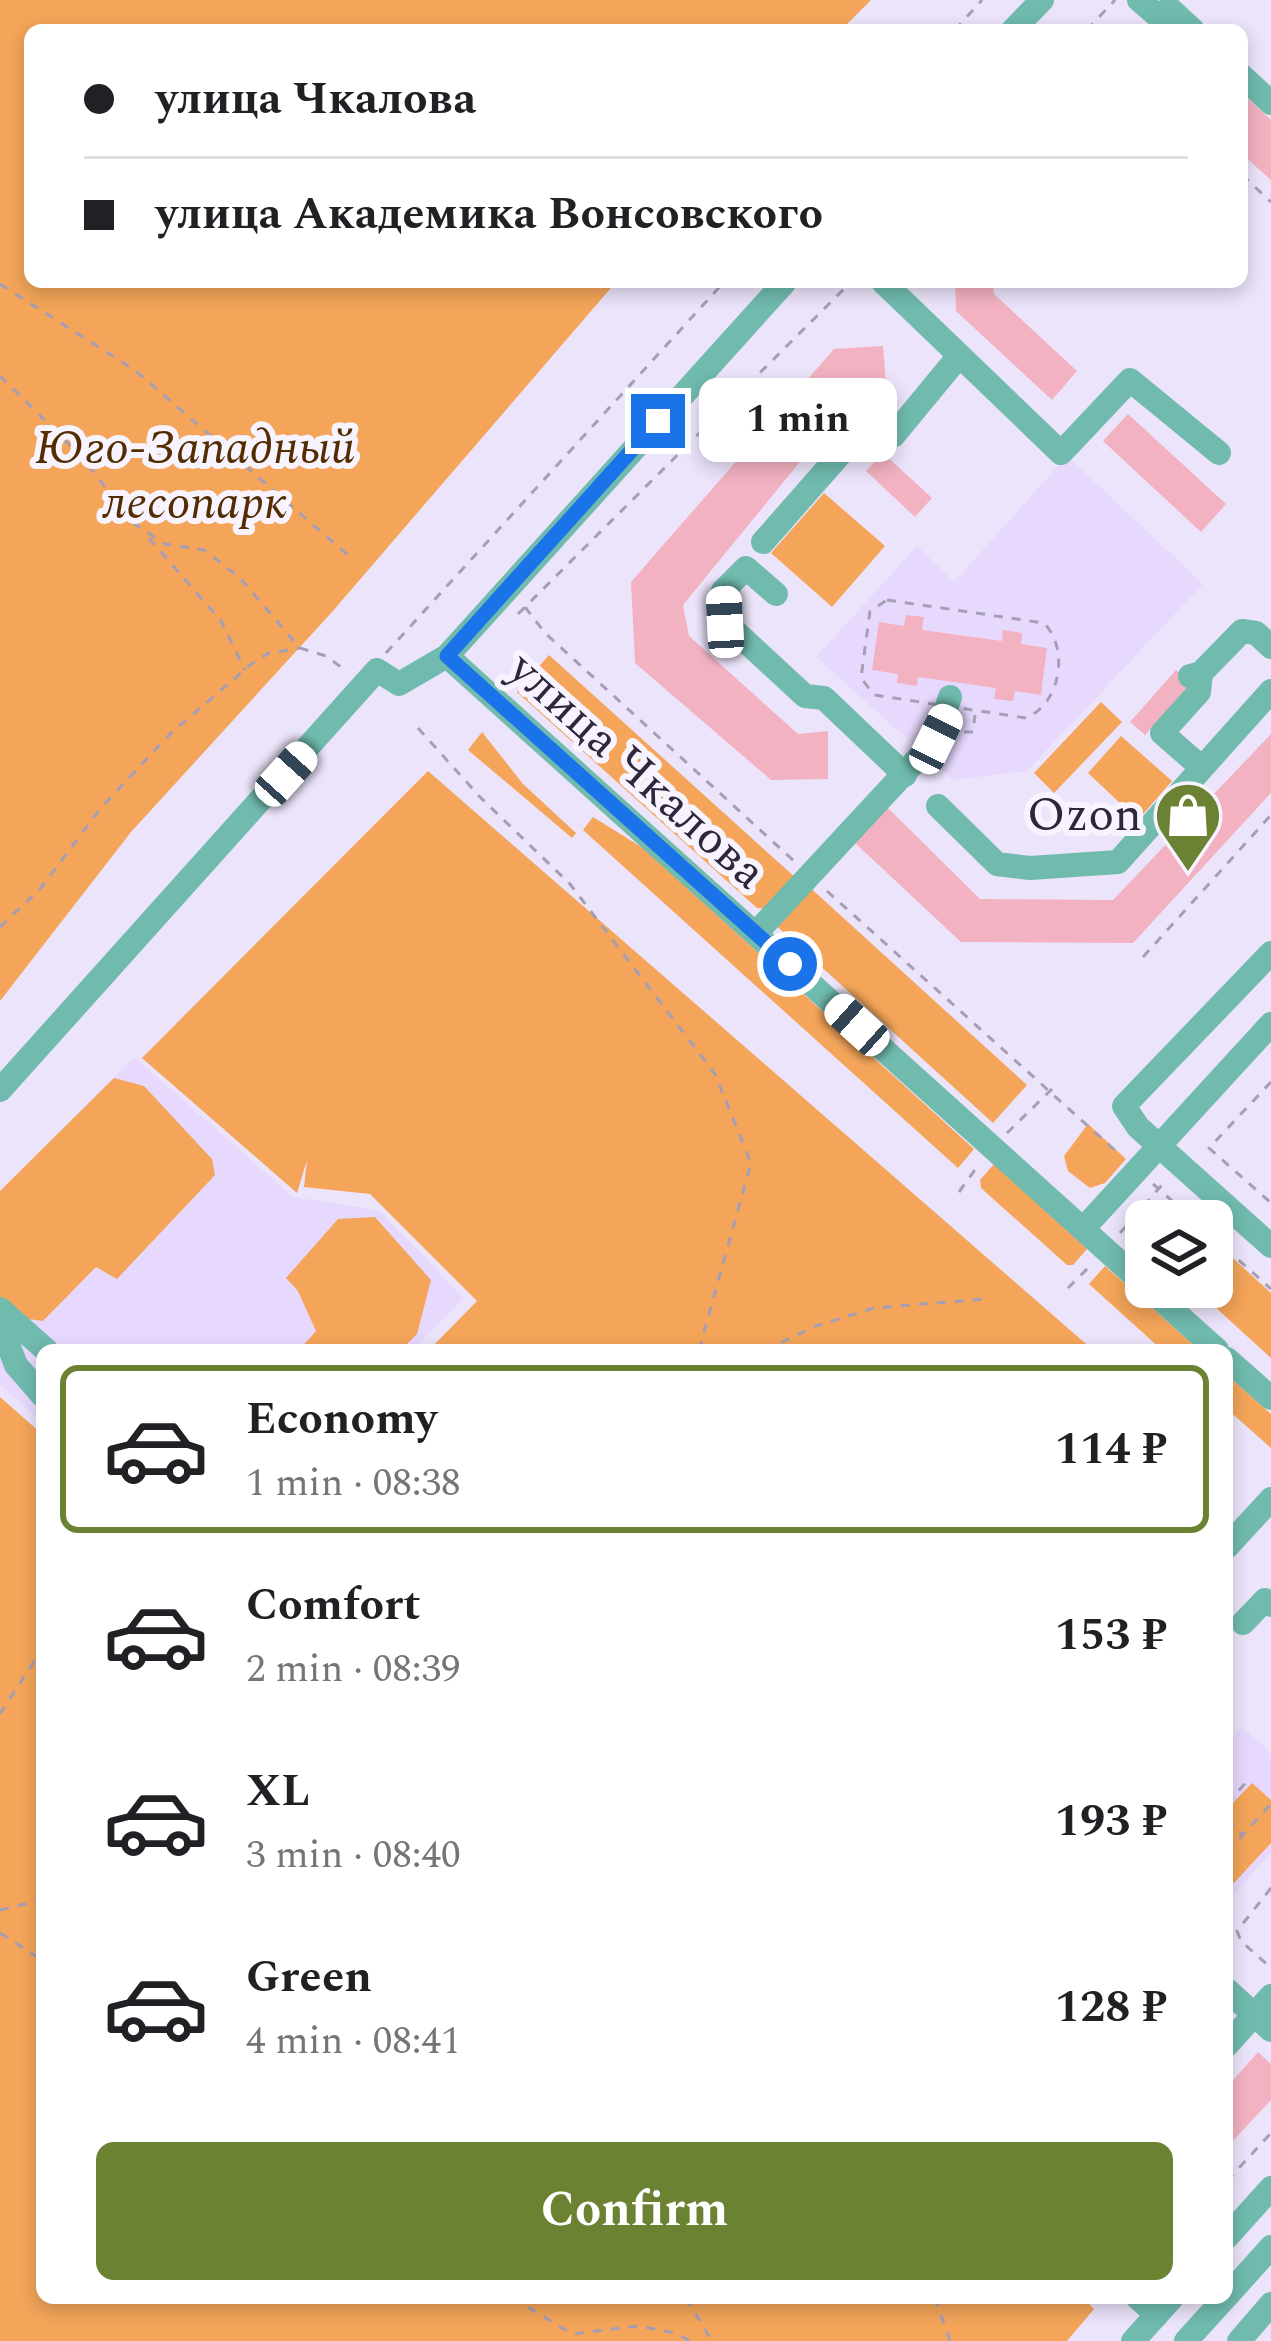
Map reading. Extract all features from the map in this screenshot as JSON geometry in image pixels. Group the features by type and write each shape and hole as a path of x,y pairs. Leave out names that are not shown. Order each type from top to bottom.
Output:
{"street":[{"path":"1018,24 1042,0"},
{"path":"1139,0 1160,18 1168,8 1185,24"},
{"path":"1248,82 1271,103"},
{"path":"0,1090 377,670 399,684 447,656 780,288"},
{"path":"889,288 1061,452 1130,380 1219,453"},
{"path":"763,542 849,444 893,436 959,356"},
{"path":"776,594 746,568 723,591 725,622 805,696 824,698 904,775"},
{"path":"1201,767 1162,733 1199,692 1193,675 1242,631 1256,633 1271,647"},
{"name":"улица Чкалова","path":"447,656 1125,1268"},
{"path":"938,806 997,864 1030,868 1118,862 1271,691"},
{"path":"756,933 936,739 949,702"},
{"path":"1271,953 1124,1106 1138,1127 1271,1246"},
{"path":"1083,1229 1271,1024"},
{"name":"улица Чкалова","path":"1170,1308 1210,1344"},
{"path":"0,1310 39,1344"},
{"path":"0,1323 16,1365 36,1388"},
{"path":"1233,1364 1271,1398"},
{"path":"1233,1540 1271,1499"},
{"path":"1243,1623 1265,1600 1271,1605"},
{"path":"1233,1994 1265,2014 1233,2040"},
{"path":"1233,2230 1271,2188"},
{"path":"1233,2289 1271,2247"},
{"path":"1133,2341 1156,2304"},
{"path":"1186,2341 1220,2304"},
{"path":"1238,2341 1271,2304"}],"path":[{"path":"960,24 982,0"},
{"path":"1093,24 1115,0"},
{"path":"1248,181 1271,202"},
{"path":"0,284 136,370 349,556"},
{"path":"379,661 719,288"},
{"path":"518,614 845,288"},
{"path":"0,376 42,414 220,621 245,672"},
{"path":"146,534 165,544 204,550 224,564 301,648"},
{"path":"887,600 1044,623 1056,635 1060,649 1050,701 1043,711 1025,718 949,702 874,695 861,678 870,611 887,600"},
{"path":"525,607 545,633 1047,1094 1171,1200"},
{"path":"0,927 40,889 100,809 170,734 269,653 301,648 326,656 356,682"},
{"path":"418,728 479,797 570,884 715,1074 751,1163 701,1344"},
{"path":"1143,958 1271,815"},
{"path":"1271,1082 1209,1148 1271,1203"},
{"path":"1233,1255 1271,1289"},
{"path":"778,1344 874,1308 984,1298"},
{"path":"0,1714 36,1658"},
{"path":"1233,1797 1249,1780"},
{"path":"1233,1846 1271,1804"},
{"path":"1233,1826 1243,1835"},
{"path":"1271,1888 1237,1930 1241,1942 1271,1968"},
{"path":"0,1910 36,1901"},
{"path":"0,1933 36,1956"},
{"path":"1233,2174 1271,2133"},
{"path":"523,2304 572,2333 638,2326 676,2333 690,2341"},
{"path":"690,2304 712,2341"},
{"path":"937,2304 950,2341"}],"shaded area":[{"path":"1067,456 1203,584 1027,771 953,780 816,657 917,546 954,582"},
{"path":"134,1057 293,1197 379,1210 464,1298 418,1344 36,1344 36,1417 0,1385 0,1191"},
{"path":"1242,1727 1271,1753 1271,1853 1233,1895 1233,1737"}],"green space":[{"name":"Юго-Западный лесопарк","path":"0,0 871,0 847,24 24,24 24,288 611,288 332,612 131,832 0,1001"},
{"path":"824,493 885,546 832,607 771,553"},
{"path":"549,655 797,879 770,909 757,908 517,692"},
{"path":"1101,702 1122,722 1054,793 1034,773"},
{"path":"482,732 523,784 576,833 572,838 468,750"},
{"path":"1121,736 1172,781 1138,820 1088,773"},
{"path":"428,771 1086,1344 435,1344 477,1301 370,1194 304,1187 307,1160 297,1193 142,1058"},
{"path":"593,817 643,848 974,1149 958,1168 583,830"},
{"path":"805,883 1027,1085 993,1123 771,921"},
{"path":"114,1078 144,1086 212,1159 215,1175 117,1279 96,1267 43,1321 21,1318 0,1297 0,1191"},
{"path":"1088,1124 1126,1159 1105,1183 1090,1188 1068,1171 1064,1156"},
{"path":"994,1164 1087,1249 1073,1265 1067,1265 981,1188 980,1180"},
{"path":"375,1217 431,1280 417,1334 407,1344 304,1344 316,1331 298,1291 286,1278 338,1219"},
{"path":"1233,1258 1271,1293 1271,1358 1216,1308 1233,1308"},
{"path":"1105,1266 1125,1284 1125,1308 1152,1308 1192,1344 1155,1344 1089,1284"},
{"path":"1233,1380 1271,1414 1271,1448 1233,1414"},
{"path":"0,1397 36,1429 36,2304 1089,2304 1094,2309 1067,2341 0,2341"},
{"path":"1252,1783 1271,1800 1271,1843 1234,1883 1233,1882 1233,1803"}],"building":[{"path":"1248,99 1271,120 1271,180 1248,159"},
{"path":"955,288 994,288 994,294 1077,371 1052,400 956,311"},
{"path":"883,346 887,395 853,397 683,605 689,636 798,734 828,731 828,779 771,780 635,663 631,582 834,349"},
{"path":"1128,414 1226,504 1201,532 1103,441"},
{"path":"883,453 932,498 915,517 866,471"},
{"path":"906,615 924,617 922,630 1002,641 1003,630 1022,633 1021,644 1047,648 1041,695 1015,691 1013,701 994,699 996,688 918,677 917,686 897,683 898,674 872,670 879,622 904,626"},
{"path":"1176,670 1191,683 1145,735 1130,722"},
{"path":"1271,734 1271,793 1133,943 961,942 854,842 888,808 980,899 1113,900"},
{"path":"1258,2052 1271,2064 1271,2100 1233,2141 1233,2080"}],"place":[{"name":"Ozon","path":"1188,874"}],"route":[{"path":"658,421 447,656 790,964"}]}
